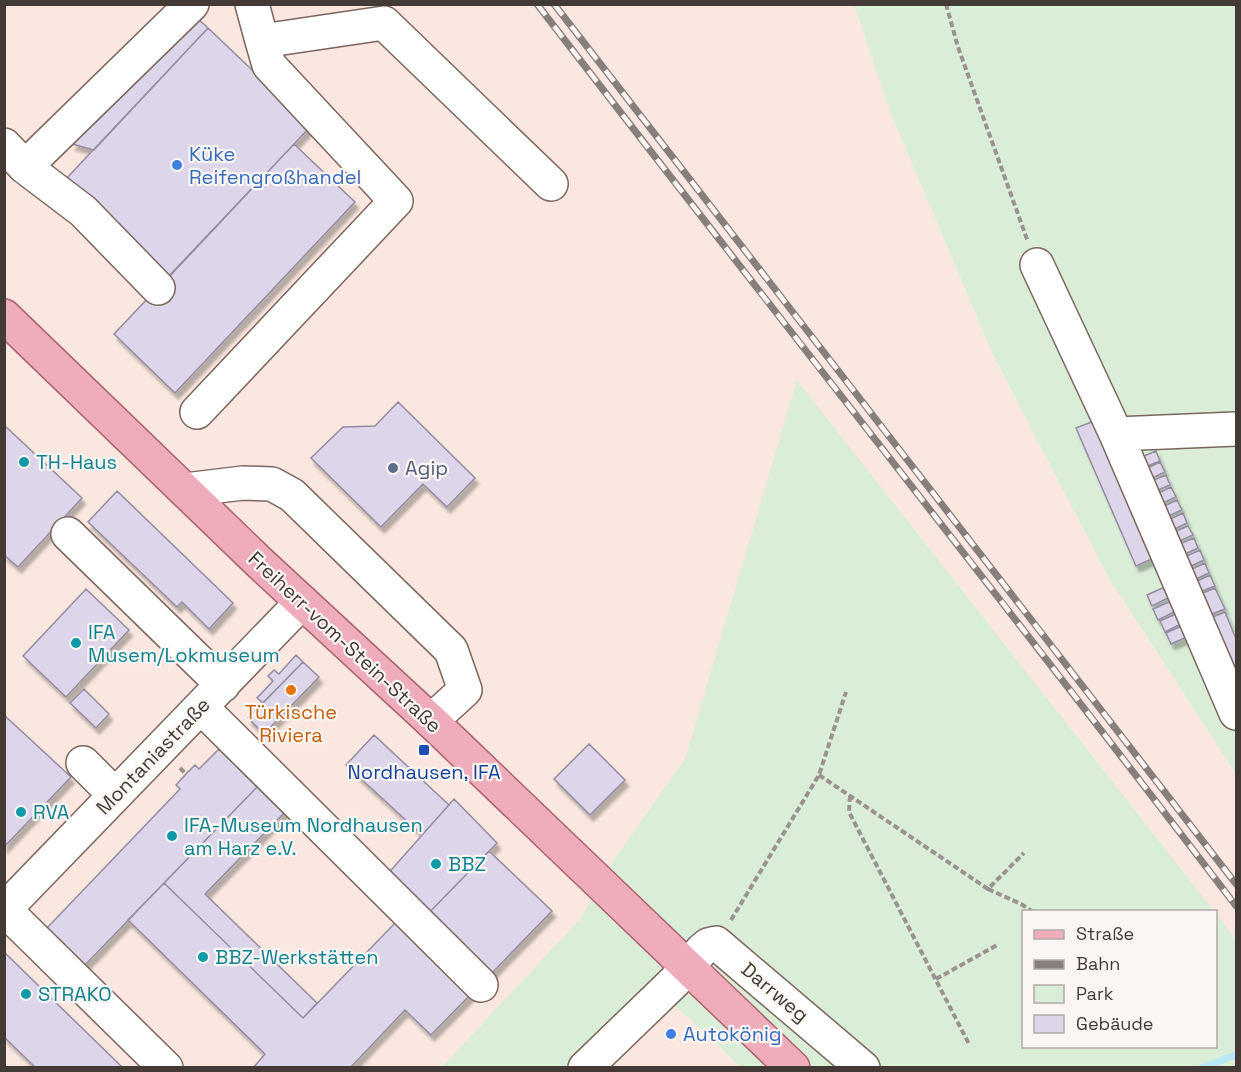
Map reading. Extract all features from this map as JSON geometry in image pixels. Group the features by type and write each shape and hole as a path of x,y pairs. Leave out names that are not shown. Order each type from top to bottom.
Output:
{"main road":[{"name":"Freiherr-vom-Stein-Straße","path":"4,316 794,1068"}],"street":[{"path":"158,288 83,211 15,156 192,4"},
{"path":"197,412 396,201 269,65 252,4"},
{"path":"262,41 384,23 551,184"},
{"path":"1037,265 1116,434 1236,713"},
{"path":"1116,434 1236,429"},
{"path":"185,490 243,483 272,484 292,495 451,650 465,690 431,722"},
{"path":"68,534 212,696 481,986"},
{"name":"Montaniastraße","path":"5,909 302,602"},
{"path":"82,763 116,795"},
{"path":"5,909 166,1068"},
{"path":"585,1068 702,950 716,943"},
{"name":"Darrweg","path":"716,943 863,1068"}],"path":[{"path":"946,4 958,47 989,137 1037,265"},
{"path":"716,943 819,775 846,692"},
{"path":"819,775 988,889 1030,910"},
{"path":"850,796 849,812 969,1044"},
{"path":"988,889 1024,853"},
{"path":"936,979 999,944"}],"shaded area":[{"path":"5,5 854,5 891,114 992,353 1108,577 1236,774 1236,940 1217,916 1217,910 1212,910 866,469 570,1067 5,1068"},
{"name":"Autokönig","path":"671,1001 741,1067 602,1068"}],"green space":[{"path":"854,5 1236,5 1236,774 1108,577 992,353 891,114"},
{"path":"797,380 1213,910 1022,910 1022,1048 1217,1048 1217,914 1236,940 1236,1067 741,1067 671,1002 602,1067 441,1068 581,918 616,857 685,759"}],"building":[{"path":"195,16 208,28 94,150 72,144"},
{"name":"Küke Reifengroßhandel","path":"208,28 311,126 168,278 65,180"},
{"path":"294,144 355,202 175,393 114,334"},
{"name":"Agip","path":"398,402 475,478 447,507 423,484 381,527 311,458 343,427 375,426"},
{"path":"1094,421 1154,558 1136,566 1076,428"},
{"name":"TH-Haus","path":"4,425 82,498 18,567 4,555"},
{"path":"1156,451 1160,461 1143,468 1139,458"},
{"path":"1160,462 1165,472 1148,480 1143,470"},
{"path":"1166,475 1170,485 1153,492 1149,482"},
{"path":"1171,487 1176,497 1159,505 1155,495"},
{"path":"117,491 233,603 209,629 182,602 177,607 88,522"},
{"path":"1177,500 1182,510 1164,518 1160,508"},
{"path":"1183,513 1187,523 1171,531 1166,521"},
{"path":"1188,526 1193,535 1175,543 1171,533"},
{"path":"1194,538 1198,548 1181,556 1177,545"},
{"path":"1200,550 1204,560 1187,568 1182,558"},
{"path":"1205,563 1209,573 1192,581 1188,571"},
{"path":"1210,575 1215,586 1197,593 1193,583"},
{"path":"1165,587 1170,597 1152,606 1147,595"},
{"path":"1215,588 1225,609 1207,616 1198,595"},
{"name":"IFA Musem/Lokmuseum","path":"86,589 129,630 66,697 23,656"},
{"path":"1171,601 1176,611 1158,620 1153,609"},
{"path":"1225,612 1236,639 1236,686 1208,619"},
{"path":"1178,613 1183,623 1165,632 1160,621"},
{"path":"1184,625 1189,636 1171,644 1166,633"},
{"path":"296,655 303,662 263,703 257,698 273,681 268,676 274,670 279,674"},
{"name":"Türkische Riviera","path":"303,662 319,677 264,734 248,718"},
{"path":"84,689 109,714 96,728 70,703"},
{"name":"RVA","path":"4,715 71,777 4,847"},
{"path":"374,735 449,805 422,835 346,765"},
{"path":"589,744 625,780 590,815 554,779"},
{"name":"IFA-Museum Nordhausen am Harz e.V.","path":"219,749 258,786 84,966 46,929 180,789 176,785 186,774 195,765 199,769"},
{"path":"258,786 285,812 205,894 317,1003 303,1018 164,883"},
{"name":"BBZ","path":"454,799 497,843 425,917 385,877"},
{"path":"489,851 552,911 488,977 425,917"},
{"name":"BBZ-Werkstätten","path":"164,883 303,1018 397,921 472,993 431,1035 405,1010 350,1068 253,1068 265,1054 128,920"},
{"name":"STRAKO","path":"4,952 123,1068 36,1068 4,1037"}],"waterway":[{"path":"1201,1068 1236,1055"}],"railway":[{"path":"537,4 1236,906"},
{"path":"554,4 1236,884"}],"place":[{"name":"Küke Reifengroßhandel","path":"177,165"},
{"name":"TH-Haus","path":"24,462"},
{"name":"Agip","path":"393,468"},
{"name":"IFA Musem/Lokmuseum","path":"76,643"},
{"name":"Türkische Riviera","path":"291,690"},
{"name":"Nordhausen, IFA","path":"424,750"},
{"name":"RVA","path":"21,812"},
{"name":"IFA-Museum Nordhausen am Harz e.V.","path":"172,836"},
{"name":"BBZ","path":"436,864"},
{"name":"BBZ-Werkstätten","path":"203,957"},
{"name":"STRAKO","path":"26,994"},
{"name":"Autokönig","path":"671,1034"}]}
